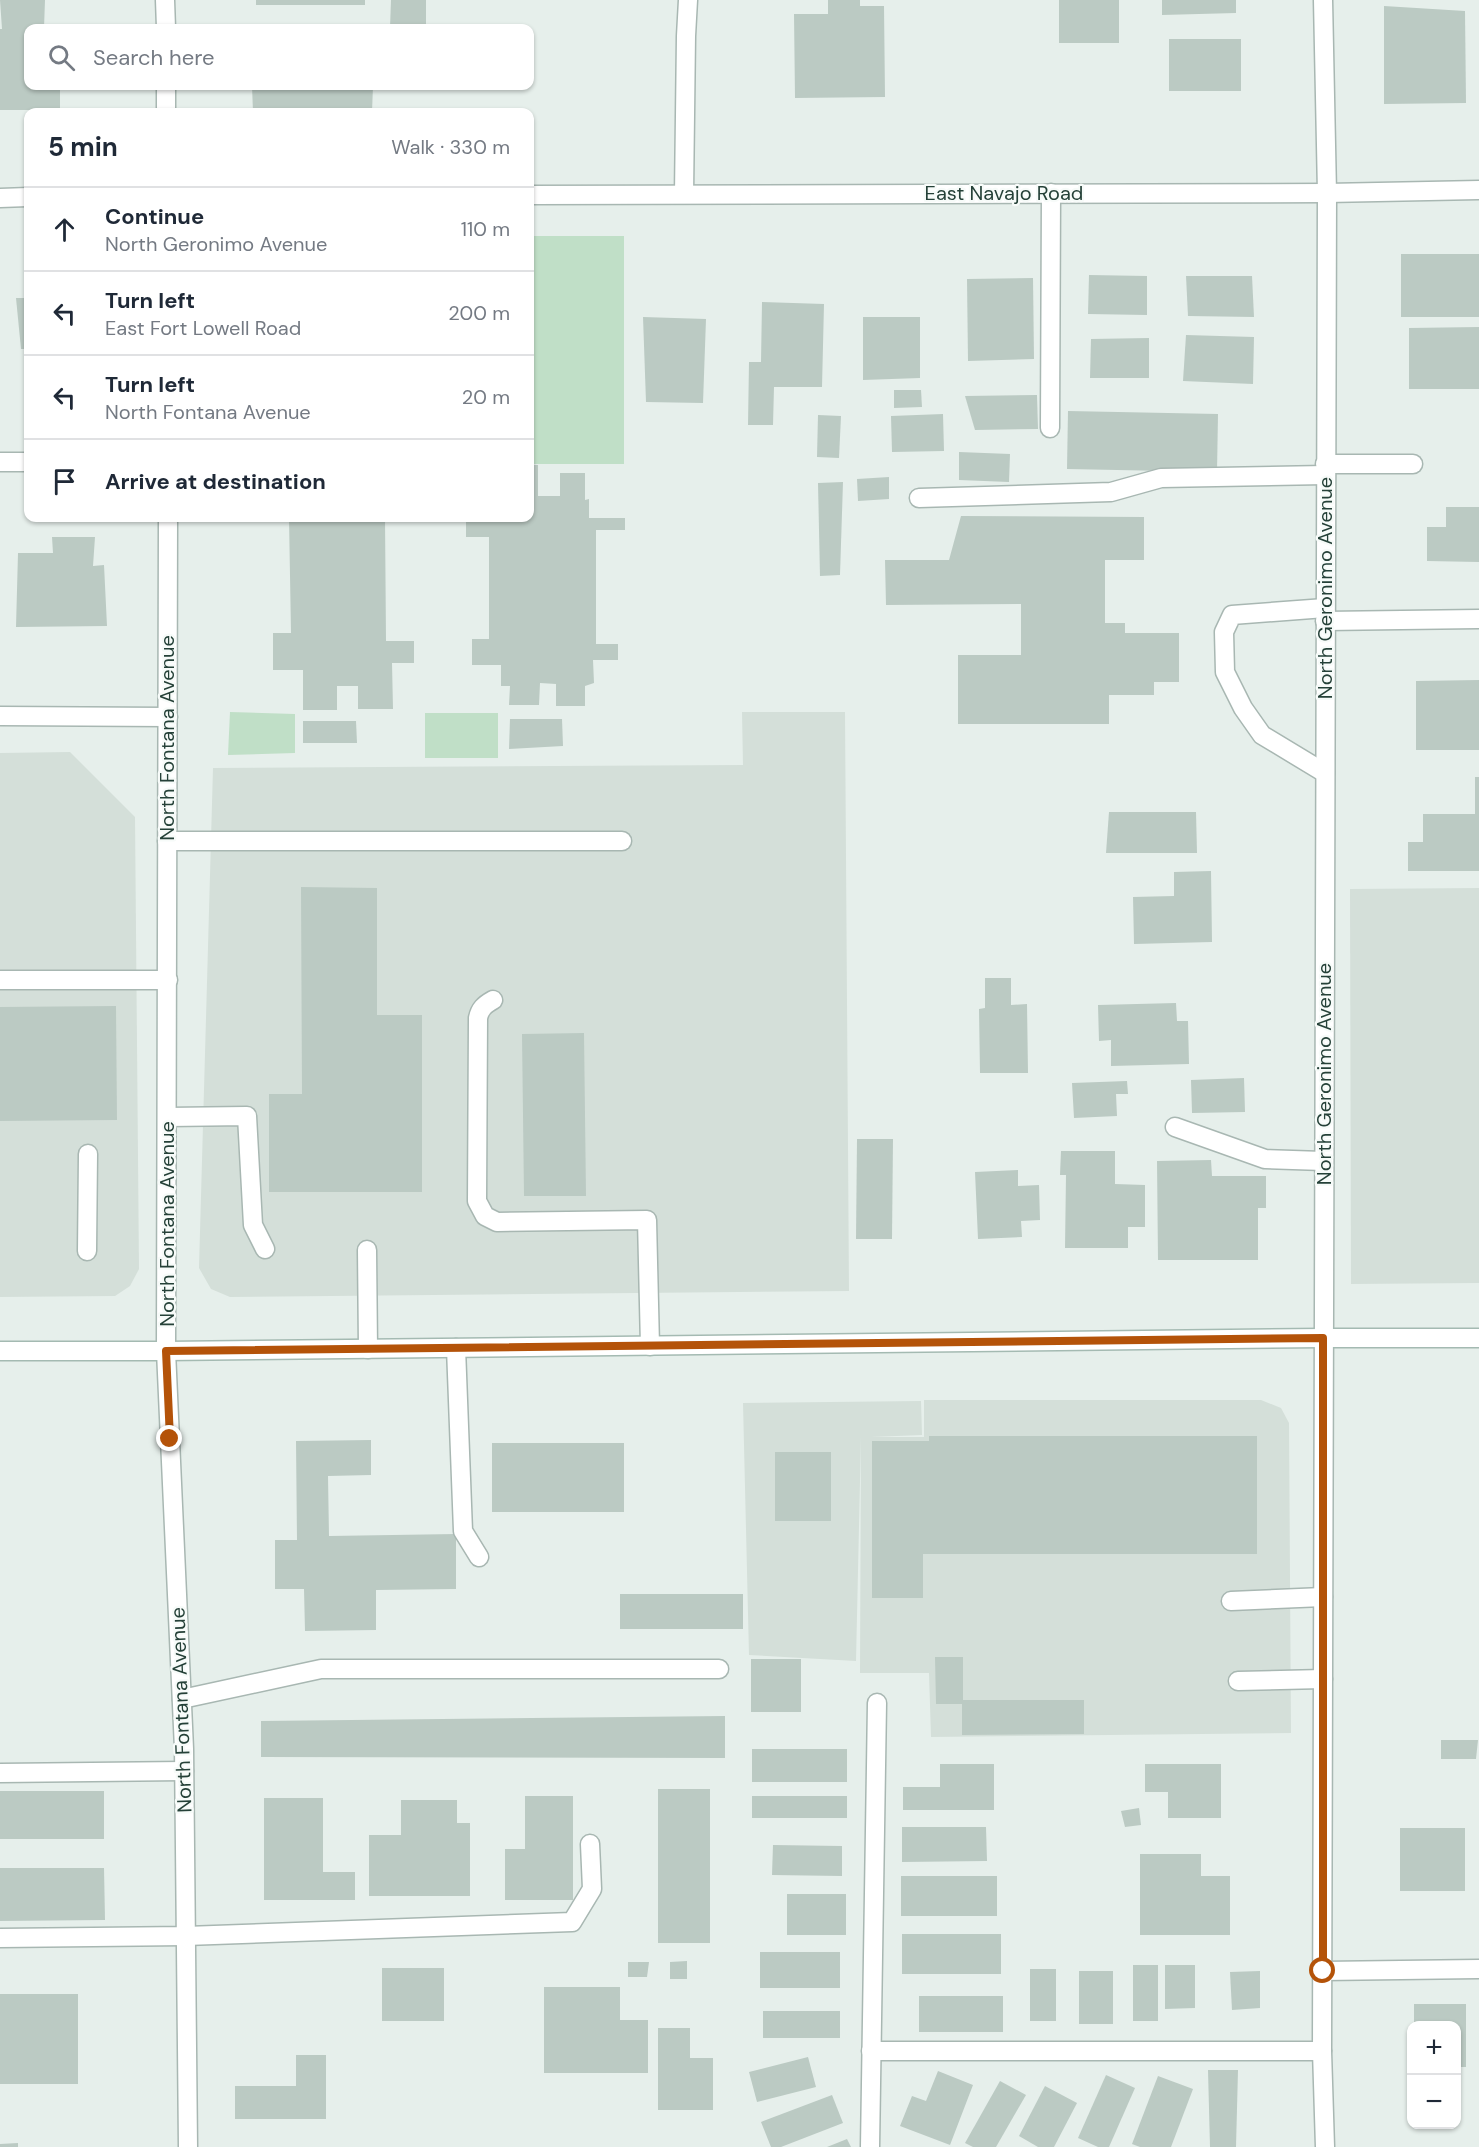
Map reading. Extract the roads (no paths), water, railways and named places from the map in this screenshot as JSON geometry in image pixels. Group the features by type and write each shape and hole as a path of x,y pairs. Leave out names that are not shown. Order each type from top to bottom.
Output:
{"street":[{"path":"165,0 165,24"},
{"path":"684,194 688,0"},
{"name":"North Geronimo Avenue","path":"1323,0 1327,193 1322,2051 1325,2147"},
{"path":"166,90 166,108"},
{"name":"East Navajo Road","path":"534,195 1327,193 1479,190"},
{"path":"1050,428 1051,193"},
{"path":"0,198 24,197"},
{"path":"0,462 24,462"},
{"path":"918,498 1111,492 1161,478 1413,464"},
{"name":"North Fontana Avenue","path":"168,522 166,1351 184,1771 188,2147"},
{"path":"1325,773 1263,735 1243,708 1225,672 1224,632 1232,615 1479,619"},
{"path":"0,716 168,717"},
{"path":"167,841 622,841"},
{"path":"0,980 168,980"},
{"path":"493,1000 485,1004 478,1018 477,1201 485,1216 496,1222 647,1220 650,1346"},
{"path":"168,1117 247,1116 253,1225 264,1249"},
{"path":"1175,1126 1265,1160 1323,1161"},
{"path":"87,1251 88,1154"},
{"path":"367,1250 368,1349"},
{"path":"0,1351 1479,1338"},
{"path":"456,1348 463,1531 479,1557"},
{"path":"1231,1601 1323,1597"},
{"path":"182,1699 321,1669 719,1669"},
{"path":"1238,1681 1323,1679"},
{"path":"870,2147 877,1703"},
{"path":"0,1773 184,1771"},
{"path":"0,1938 186,1935 572,1922 592,1889 590,1844"},
{"path":"1323,1971 1479,1969"},
{"path":"871,2051 1322,2051"}]}
